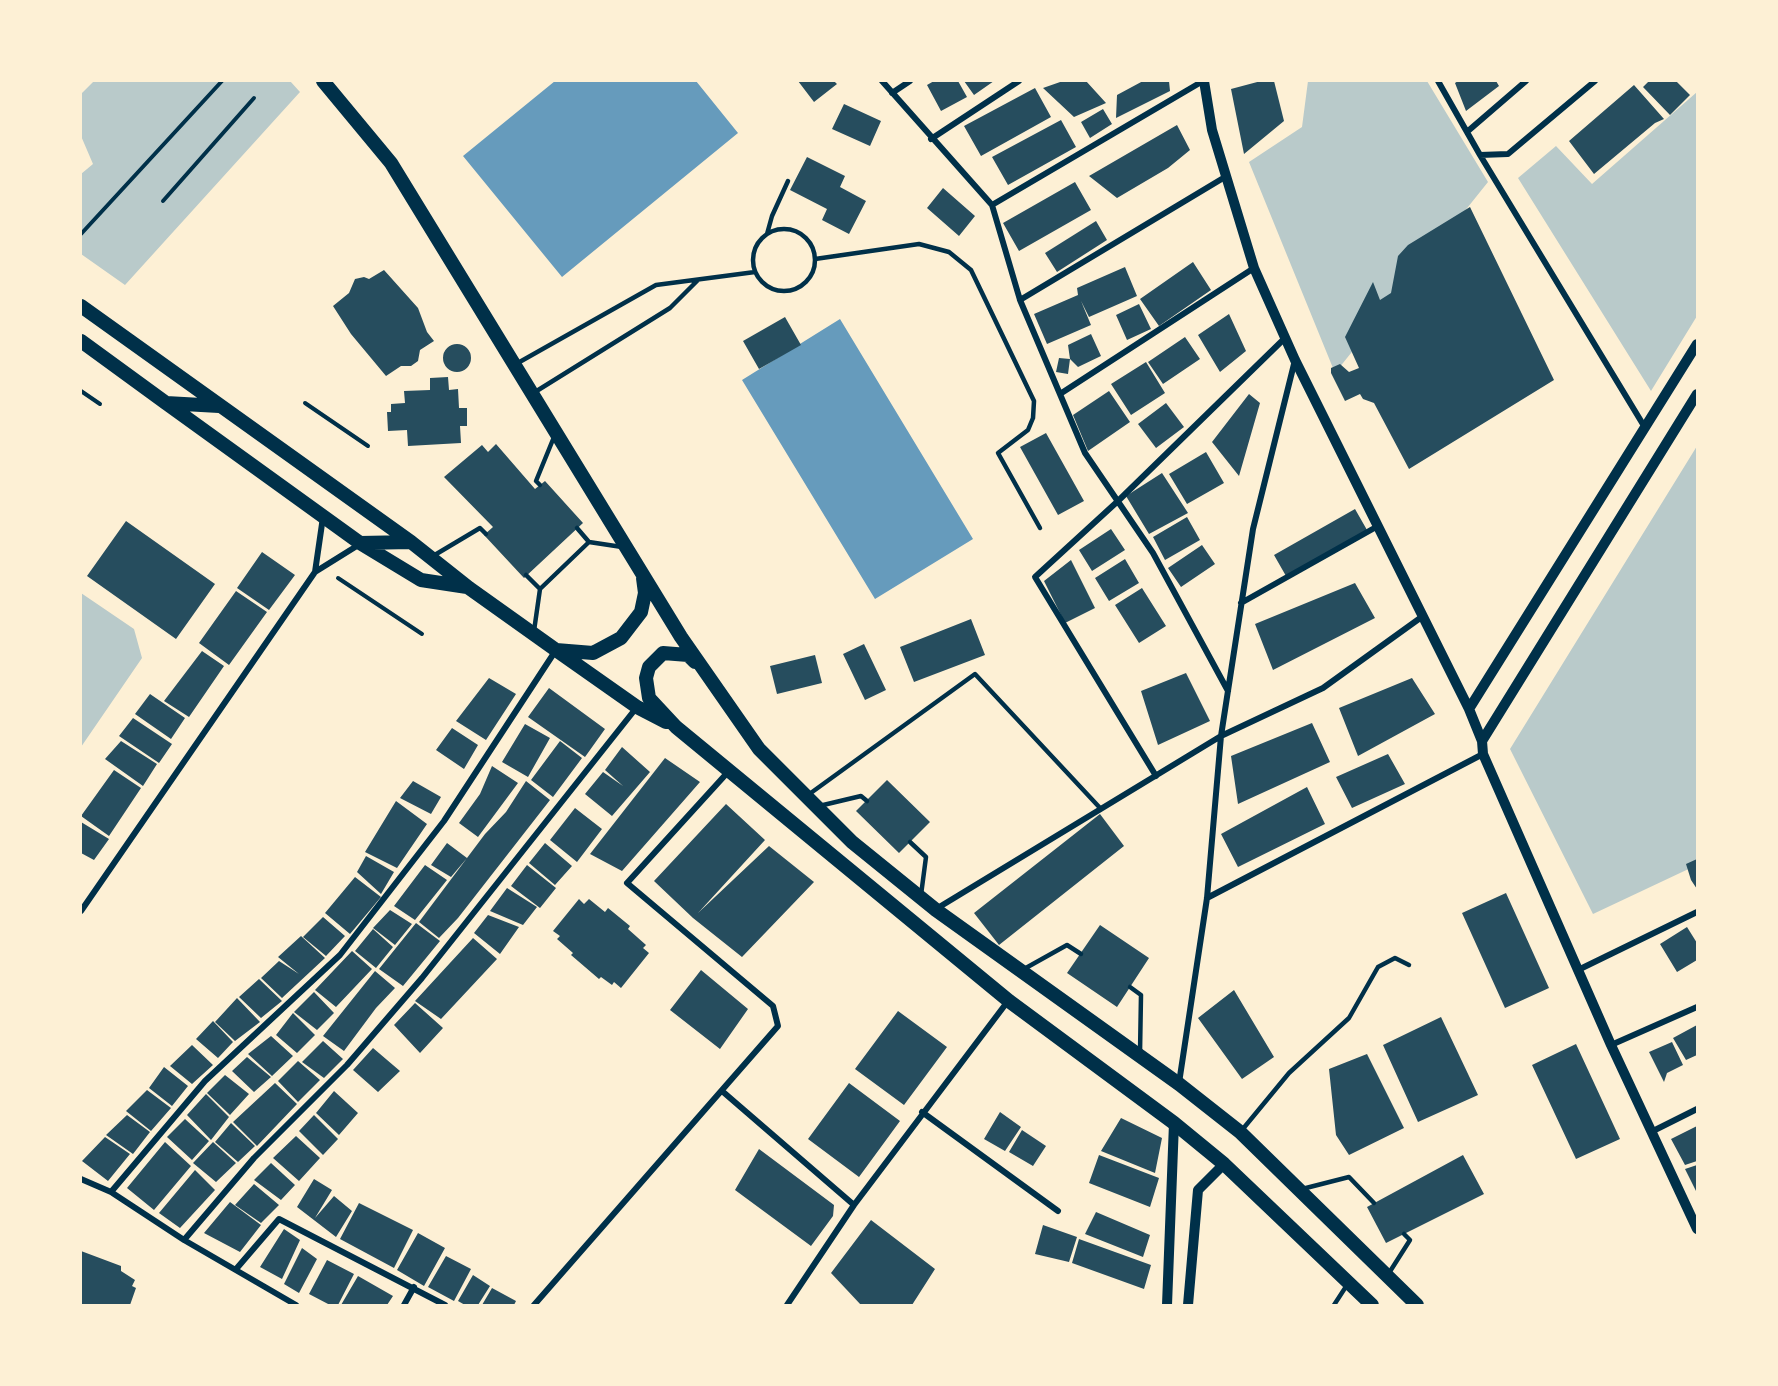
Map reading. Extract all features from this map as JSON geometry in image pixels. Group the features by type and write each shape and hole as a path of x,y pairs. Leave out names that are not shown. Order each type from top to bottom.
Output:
{"main road":[{"path":"323,81 391,164 642,573 705,672 759,748 852,842 936,910 1179,1084 1240,1132 1417,1305"},
{"path":"84,311 411,542 469,588 556,650 637,707 676,728"},
{"path":"81,341 360,543 421,580 469,588"},
{"path":"166,403 219,406"},
{"path":"360,543 411,542"},
{"path":"556,650 593,652 621,638 641,612 645,593 642,573"},
{"path":"705,672 688,655 663,653 649,667 646,678 648,698 676,728 728,772 1009,1001 1174,1123 1224,1164 1372,1305"}],"street":[{"path":"882,81 931,139 992,205 1020,300 1085,453 1153,553 1228,691"},
{"path":"892,93 910,81"},
{"path":"931,139 1019,81"},
{"path":"992,205 1204,81 1212,130 1254,268 1295,360 1469,709 1482,741 1483,754 1650,1132 1692,1208 1697,1228"},
{"path":"1438,81 1480,155 1644,426"},
{"path":"1468,131 1526,81"},
{"path":"1480,155 1508,154 1595,81"},
{"path":"1020,300 1225,177"},
{"path":"1060,394 1254,268"},
{"path":"1156,776 1035,577 1118,501 1285,338"},
{"path":"1469,709 1697,344"},
{"path":"1179,1084 1207,898 1221,736 1241,603 1253,529 1295,360"},
{"path":"1482,741 1697,394"},
{"path":"315,572 323,518"},
{"path":"1241,603 1378,526"},
{"path":"81,910 315,572 360,543"},
{"path":"936,910 1221,736 1323,688 1423,616"},
{"path":"111,1192 205,1081 340,955 444,821 556,650"},
{"path":"184,1240 254,1158 346,1065 422,978 637,707"},
{"path":"1207,898 1483,754"},
{"path":"534,1305 778,1026 774,1006 627,884 728,772"},
{"path":"1578,970 1697,912"},
{"path":"787,1305 854,1205 922,1112 1009,1001"},
{"path":"1611,1045 1697,1007"},
{"path":"722,1091 854,1205"},
{"path":"1650,1132 1697,1109"},
{"path":"922,1112 1058,1211"},
{"path":"1167,1305 1174,1123"},
{"path":"1188,1305 1198,1190 1224,1164"},
{"path":"81,1179 111,1192 184,1240 237,1268 296,1305"},
{"path":"237,1268 279,1219 445,1305"},
{"path":"404,1305 414,1287"}],"lane":[{"path":"767,234 777,230 798,232 806,239 815,259 808,279 790,290 770,288 755,272 754,251 767,234 772,216 788,182"},
{"path":"815,259 919,244 949,252 971,270 1034,401 1034,418 1028,430 998,453 1040,528"},
{"path":"515,365 656,285 755,272"},
{"path":"532,393 670,308 698,280"},
{"path":"540,485 536,481 556,432"},
{"path":"431,557 480,528 486,534"},
{"path":"577,528 589,542 627,548"},
{"path":"534,634 540,589 589,542"},
{"path":"526,575 540,589"},
{"path":"807,796 975,674 1101,809"},
{"path":"817,807 861,796 867,801"},
{"path":"910,842 926,857 921,898"},
{"path":"1021,971 1066,945 1081,954"},
{"path":"1240,1132 1289,1073 1349,1018 1378,967 1395,958 1409,965"},
{"path":"1130,987 1141,995 1140,1056"},
{"path":"1298,1190 1349,1177 1374,1203"},
{"path":"1387,1276 1410,1240 1404,1234"},
{"path":"1334,1305 1349,1282"}],"path":[{"path":"81,234 222,81"},
{"path":"163,201 254,98"},
{"path":"81,391 100,404"},
{"path":"305,403 368,446"},
{"path":"338,578 422,634"}],"shaded area":[{"path":"94,81 290,81 300,92 125,285 81,254 81,174 93,164 81,136 81,94"},
{"path":"1308,81 1427,81 1488,182 1335,373 1249,162 1302,127"},
{"path":"1697,92 1697,316 1651,391 1518,178 1556,146 1592,184"},
{"path":"1697,446 1697,865 1593,914 1510,749"},
{"path":"81,593 134,629 142,658 81,747"}],"water":[{"path":"555,81 696,81 738,133 562,277 463,156"},
{"path":"840,319 973,539 875,599 742,380"}],"building":[{"path":"798,81 834,81 837,84 814,102"},
{"path":"934,81 958,81 967,97 941,111 927,85"},
{"path":"964,81 994,81 974,95"},
{"path":"1063,81 1086,81 1106,103 1074,117 1043,88"},
{"path":"1143,81 1169,81 1170,91 1116,118 1117,95"},
{"path":"1261,81 1274,81 1284,121 1244,154 1231,89"},
{"path":"1458,81 1496,81 1499,86 1466,111 1455,83"},
{"path":"1649,81 1676,81 1690,95 1670,115 1643,87"},
{"path":"1634,85 1664,119 1655,123 1594,174 1569,141"},
{"path":"1035,88 1051,117 981,156 964,126"},
{"path":"844,104 881,121 870,146 832,129"},
{"path":"1103,109 1112,124 1090,138 1081,122"},
{"path":"1061,120 1076,147 1008,185 992,157"},
{"path":"1177,125 1190,150 1168,168 1117,198 1089,176"},
{"path":"807,157 845,176 840,187 866,201 849,234 822,220 827,209 790,190"},
{"path":"1075,182 1091,210 1019,251 1003,223"},
{"path":"943,188 975,216 959,236 927,208"},
{"path":"1470,207 1554,380 1409,469 1374,403 1363,399 1360,394 1345,401 1331,373 1331,368 1340,364 1349,372 1359,368 1345,337 1373,282 1380,300 1391,293 1398,256 1408,245"},
{"path":"1096,221 1107,240 1057,272 1045,253"},
{"path":"1193,262 1211,290 1159,326 1140,299"},
{"path":"1125,267 1137,296 1089,317 1081,301 1091,325 1047,344 1034,314 1078,295 1077,288"},
{"path":"384,270 418,308 427,332 434,341 420,350 418,361 411,366 401,366 386,376 351,334 333,306 349,293 355,279 364,277 369,279"},
{"path":"1139,304 1151,329 1127,340 1116,315"},
{"path":"1229,314 1246,351 1220,372 1198,335"},
{"path":"785,317 801,345 759,369 743,341"},
{"path":"1091,334 1101,356 1078,367 1070,359 1068,345"},
{"path":"1185,337 1200,359 1163,384 1148,362"},
{"path":"457,344 467,348 471,358 467,368 457,372 447,368 443,358 447,348"},
{"path":"1059,358 1070,359 1068,374 1056,372"},
{"path":"1146,362 1165,393 1131,415 1111,384"},
{"path":"448,377 449,390 458,389 459,408 467,408 467,426 460,426 461,443 408,446 407,430 388,431 387,412 391,412 391,404 405,403 404,391 430,390 430,378"},
{"path":"1109,391 1130,422 1088,451 1073,415"},
{"path":"1249,394 1260,403 1239,476 1212,442"},
{"path":"1166,403 1184,427 1156,448 1138,424"},
{"path":"1046,433 1084,501 1058,515 1020,447"},
{"path":"496,444 535,489 545,481 583,523 524,578 484,535 493,527 444,477 482,445 488,452"},
{"path":"1206,452 1224,483 1187,504 1169,474"},
{"path":"1162,473 1188,513 1149,534 1126,496"},
{"path":"1355,509 1367,530 1286,576 1274,555"},
{"path":"1187,517 1200,540 1165,560 1153,537"},
{"path":"126,521 215,584 176,639 87,576"},
{"path":"1111,529 1125,550 1092,571 1079,550"},
{"path":"1202,545 1215,564 1181,587 1168,568"},
{"path":"262,552 295,575 269,610 237,588"},
{"path":"1125,559 1139,583 1109,601 1095,578"},
{"path":"1071,560 1095,608 1065,623 1044,581"},
{"path":"1355,583 1375,618 1273,670 1255,624"},
{"path":"1142,588 1166,626 1139,643 1115,605"},
{"path":"236,591 267,612 229,665 199,643"},
{"path":"971,619 985,655 914,682 900,647"},
{"path":"864,644 886,690 865,700 843,654"},
{"path":"202,651 224,666 189,717 164,701"},
{"path":"815,655 822,683 777,694 770,666"},
{"path":"1186,673 1210,721 1158,745 1141,691"},
{"path":"489,678 516,694 486,740 456,721"},
{"path":"1412,678 1435,714 1358,756 1339,708"},
{"path":"549,688 605,729 585,757 528,717"},
{"path":"150,694 185,718 171,739 135,714"},
{"path":"133,718 172,744 159,763 119,736"},
{"path":"1312,723 1330,762 1238,804 1231,756"},
{"path":"525,724 550,738 528,777 502,762"},
{"path":"452,728 478,745 464,769 436,750"},
{"path":"121,741 157,764 143,786 105,759"},
{"path":"560,741 582,758 553,797 531,780"},
{"path":"622,747 650,772 612,816 585,794 603,772 623,786 605,770"},
{"path":"1388,754 1405,784 1352,808 1336,777"},
{"path":"665,758 700,782 622,871 590,854"},
{"path":"492,766 518,783 478,837 459,823 480,794"},
{"path":"114,770 141,788 109,836 81,816"},
{"path":"887,780 930,822 899,853 856,811"},
{"path":"413,781 441,797 431,814 400,798"},
{"path":"526,781 550,800 458,918 439,938 419,922 485,834 506,812"},
{"path":"1307,787 1325,824 1238,867 1221,834"},
{"path":"396,801 427,824 397,868 365,852"},
{"path":"726,804 765,840 698,913 769,846 814,882 742,957 693,918 654,881"},
{"path":"575,808 602,829 577,862 550,840"},
{"path":"1100,814 1124,846 999,945 974,913"},
{"path":"81,822 109,839 94,860 81,853"},
{"path":"447,843 467,858 451,877 431,865"},
{"path":"545,843 572,866 555,885 529,863"},
{"path":"366,856 394,872 381,894 357,872"},
{"path":"1697,859 1697,889 1691,880 1686,864"},
{"path":"425,865 447,880 415,920 394,906"},
{"path":"527,865 556,888 540,908 511,886"},
{"path":"355,877 381,897 350,934 325,913"},
{"path":"507,888 537,907 523,925 490,911"},
{"path":"1506,893 1549,988 1505,1008 1462,913"},
{"path":"579,899 584,904 589,899 605,912 608,908 630,926 628,929 646,945 643,948 649,953 621,988 614,982 612,985 601,977 599,979 571,955 573,953 557,939 560,936 553,931"},
{"path":"390,910 412,924 395,945 373,928"},
{"path":"488,915 519,927 500,954 474,933"},
{"path":"323,917 345,936 326,956 303,937"},
{"path":"416,923 440,941 403,986 379,969"},
{"path":"1100,925 1149,958 1117,1007 1067,973"},
{"path":"1687,927 1697,943 1697,960 1677,972 1660,944"},
{"path":"373,929 393,947 376,968 355,951"},
{"path":"301,936 325,958 282,998 261,978 279,961 299,974 278,957"},
{"path":"473,938 497,959 441,1019 415,1001"},
{"path":"352,951 372,969 336,1007 315,990"},
{"path":"701,970 748,1009 720,1049 670,1010"},
{"path":"375,971 395,988 376,1008 344,1051 323,1036"},
{"path":"259,979 282,1001 261,1018 239,997"},
{"path":"1234,990 1274,1057 1242,1079 1198,1018"},
{"path":"314,992 334,1013 317,1030 294,1012"},
{"path":"237,998 260,1022 235,1041 215,1022"},
{"path":"415,1003 443,1028 420,1053 394,1025"},
{"path":"898,1011 947,1047 904,1105 855,1069"},
{"path":"293,1013 315,1035 297,1053 276,1035"},
{"path":"1441,1017 1478,1095 1418,1122 1383,1045"},
{"path":"213,1021 233,1042 218,1058 196,1039"},
{"path":"1697,1025 1697,1055 1686,1060 1673,1038"},
{"path":"271,1036 293,1056 272,1076 248,1054"},
{"path":"323,1041 343,1059 324,1078 302,1062"},
{"path":"1672,1042 1683,1065 1667,1073 1664,1082 1649,1052"},
{"path":"1576,1044 1620,1139 1576,1159 1532,1065"},
{"path":"192,1045 213,1065 192,1084 170,1066"},
{"path":"373,1048 400,1071 378,1092 353,1070"},
{"path":"1367,1054 1404,1128 1349,1155 1336,1135 1329,1069"},
{"path":"247,1057 271,1077 254,1092 232,1071"},
{"path":"298,1061 320,1080 298,1102 278,1081"},
{"path":"164,1067 188,1086 172,1106 149,1088"},
{"path":"225,1075 249,1094 230,1115 207,1093"},
{"path":"275,1083 297,1104 257,1146 233,1122"},
{"path":"849,1083 900,1121 859,1177 808,1139"},
{"path":"147,1090 171,1108 151,1131 126,1111"},
{"path":"334,1091 358,1113 339,1135 316,1113"},
{"path":"206,1094 229,1117 211,1140 187,1115"},
{"path":"1000,1112 1021,1127 1005,1151 984,1139"},
{"path":"127,1115 150,1132 133,1154 106,1135"},
{"path":"314,1115 338,1139 323,1155 299,1131"},
{"path":"1121,1118 1162,1138 1155,1173 1101,1151"},
{"path":"185,1119 209,1141 192,1160 167,1137"},
{"path":"231,1123 255,1146 238,1162 215,1142"},
{"path":"1697,1126 1697,1161 1685,1165 1671,1139"},
{"path":"1022,1130 1046,1146 1033,1166 1009,1152"},
{"path":"296,1136 320,1158 299,1181 273,1158"},
{"path":"105,1137 130,1154 108,1181 82,1161"},
{"path":"165,1142 191,1166 154,1210 127,1188"},
{"path":"213,1142 236,1163 216,1182 193,1163"},
{"path":"759,1149 834,1205 833,1216 811,1246 735,1190"},
{"path":"1099,1155 1159,1178 1150,1207 1089,1183"},
{"path":"1463,1155 1484,1194 1386,1243 1367,1207"},
{"path":"271,1163 295,1185 281,1200 254,1180"},
{"path":"1697,1165 1697,1193 1685,1169"},
{"path":"195,1170 215,1190 180,1228 159,1213"},
{"path":"314,1179 332,1190 315,1218 334,1196 352,1211 336,1237 297,1207"},
{"path":"254,1184 279,1205 261,1223 235,1205"},
{"path":"230,1202 261,1225 240,1252 204,1233"},
{"path":"359,1203 413,1230 394,1268 340,1239"},
{"path":"1096,1212 1150,1235 1143,1257 1085,1234"},
{"path":"871,1220 935,1269 912,1305 861,1305 831,1273"},
{"path":"1043,1225 1077,1237 1069,1262 1035,1254"},
{"path":"284,1229 300,1240 282,1279 260,1267"},
{"path":"418,1233 445,1248 424,1286 397,1270"},
{"path":"1079,1239 1151,1265 1144,1289 1072,1263"},
{"path":"302,1248 317,1259 299,1293 284,1284"},
{"path":"81,1251 121,1266 121,1271 135,1280 132,1286 136,1288 130,1305 81,1305"},
{"path":"446,1256 471,1269 454,1301 428,1287"},
{"path":"327,1260 354,1274 338,1305 330,1305 309,1294"},
{"path":"473,1275 490,1286 478,1305 465,1305 458,1301"},
{"path":"358,1276 393,1296 387,1305 341,1305"},
{"path":"492,1288 516,1301 514,1305 482,1305"}]}
